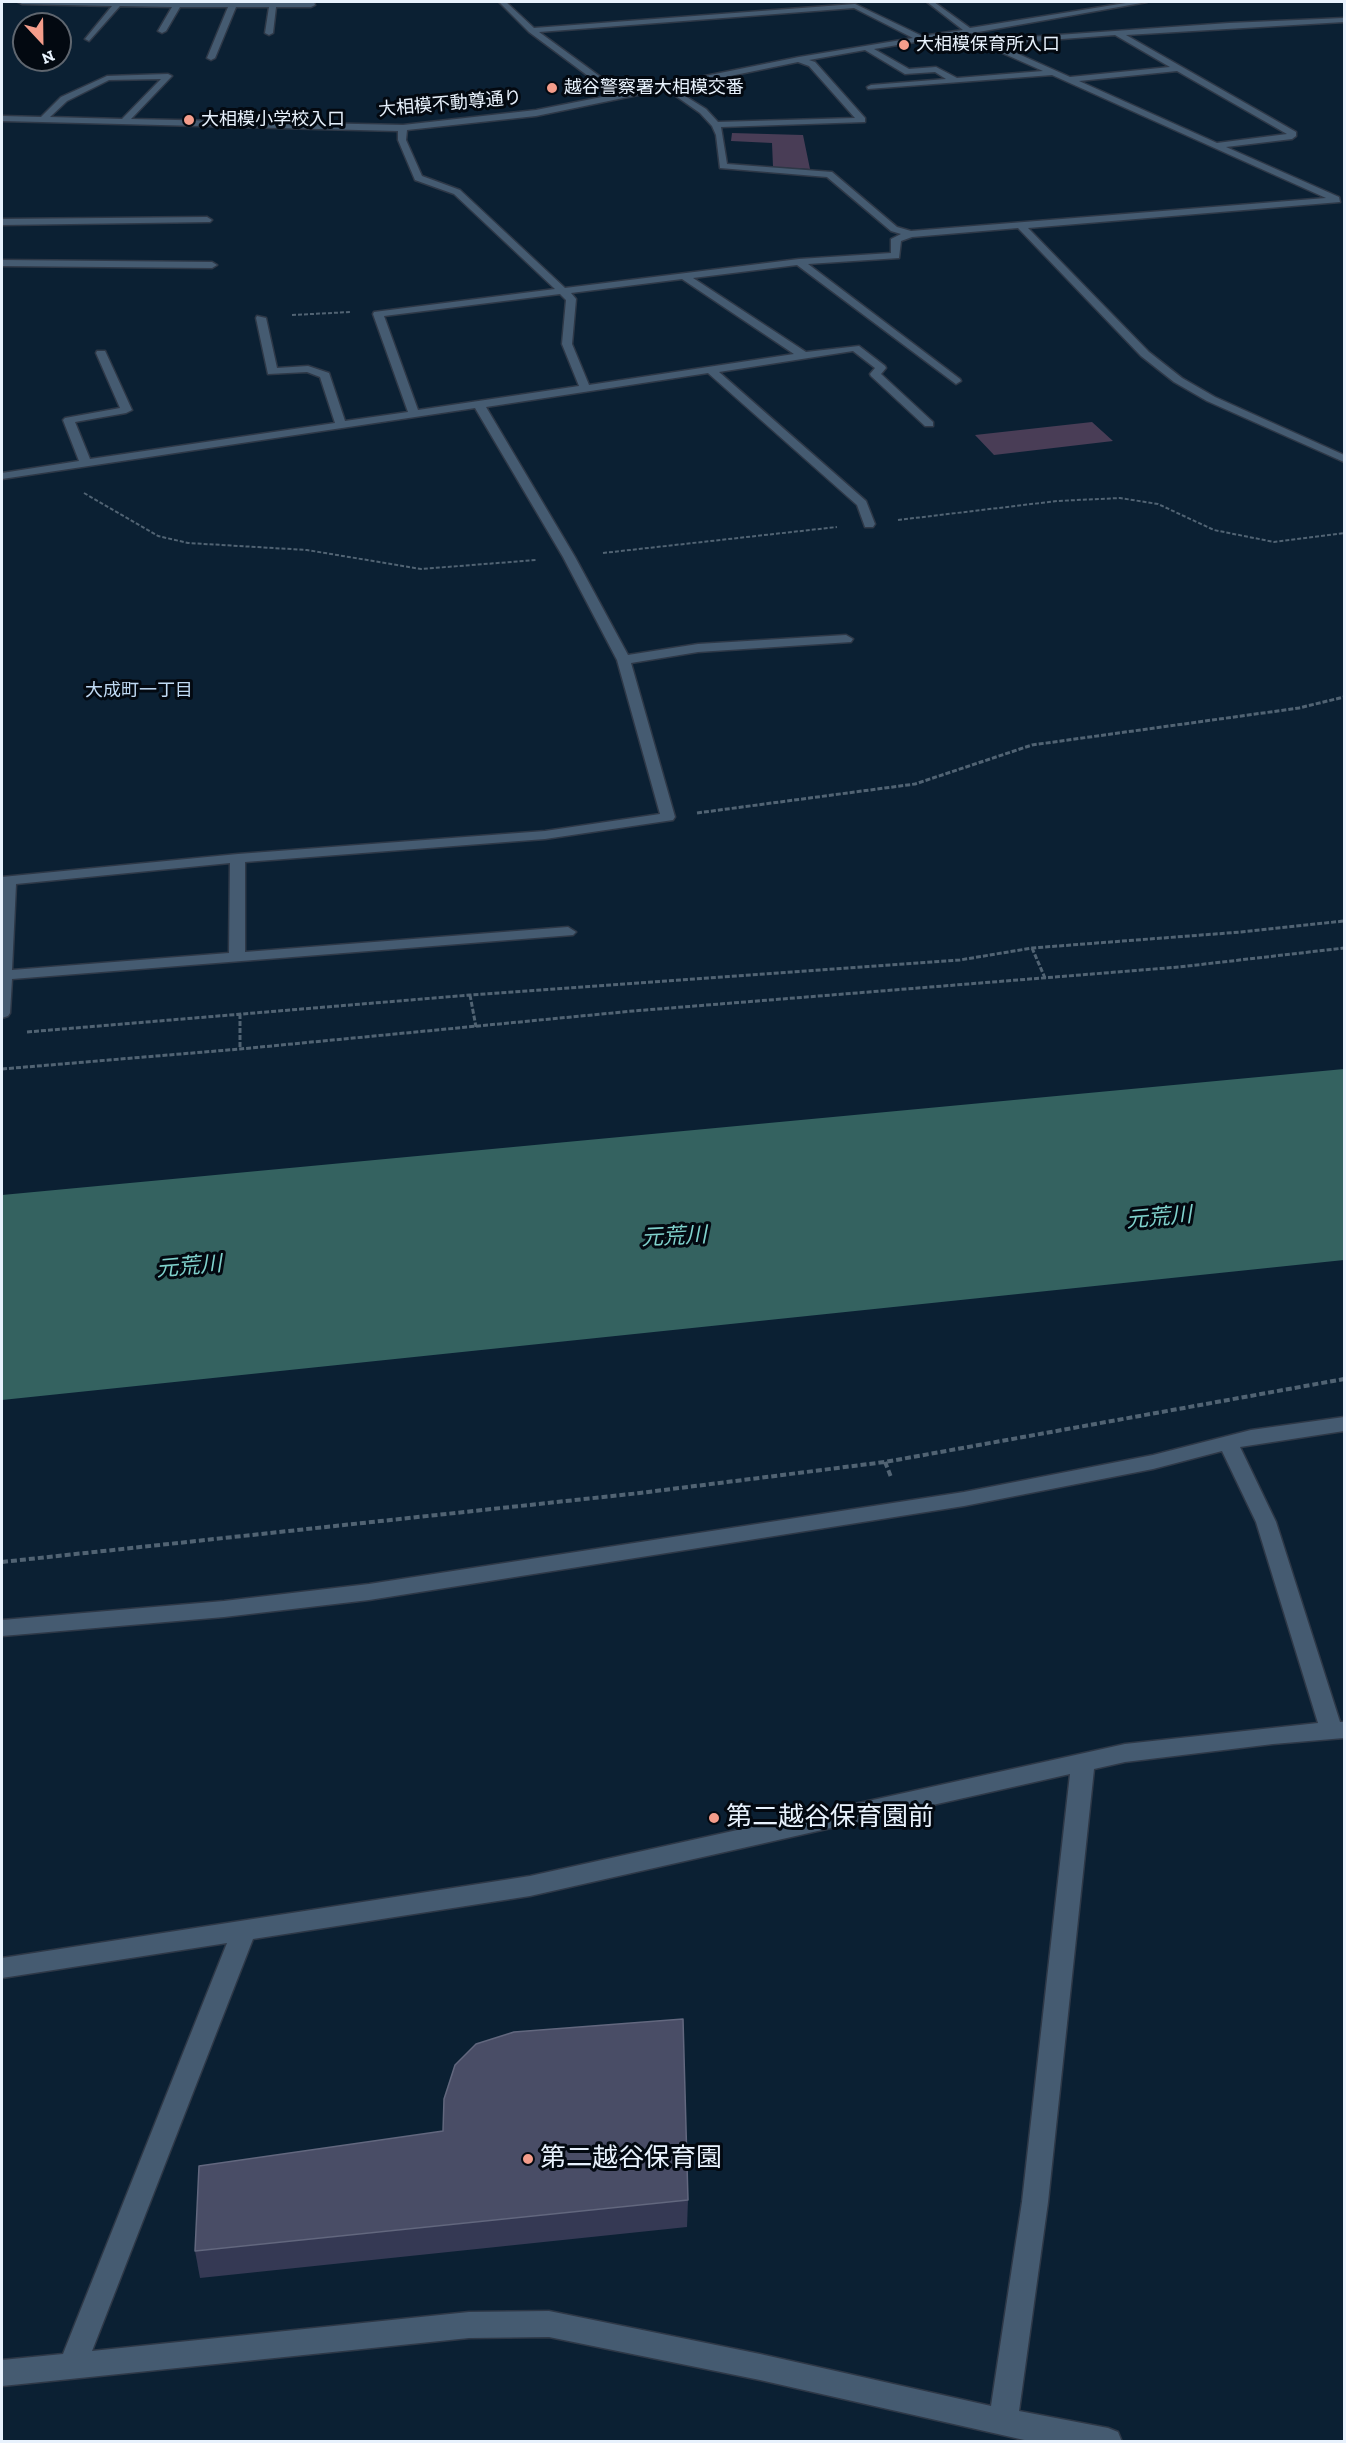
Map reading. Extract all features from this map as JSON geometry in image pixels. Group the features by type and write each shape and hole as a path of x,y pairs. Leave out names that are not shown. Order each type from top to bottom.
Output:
{"street":[{"path":"22,2 177,5 311,5 311,2"},
{"path":"502,2 532,30 610,88 626,95"},
{"path":"930,2 967,29"},
{"path":"1087,2 1100,8"},
{"name":"大相模不動尊通り","path":"2,118 403,128 536,113 799,59 967,29 1143,2"},
{"path":"89,39 118,3"},
{"path":"162,31 177,5"},
{"path":"211,58 234,5"},
{"path":"269,33 273,5"},
{"path":"532,30 855,6 920,38"},
{"path":"985,42 1229,25 1344,20"},
{"path":"953,32 985,42 1341,201"},
{"path":"1117,33 1293,134 1292,136 1216,146"},
{"path":"865,47 908,72 936,69 956,81"},
{"path":"716,125 862,120 812,64 799,59"},
{"path":"1066,80 1179,68"},
{"path":"871,87 1052,73"},
{"path":"43,119 64,99 107,78 168,76 124,122"},
{"path":"663,87 676,92 703,111 716,125 720,135 723,166 829,174 894,229 911,234"},
{"path":"403,128 402,140 418,178 458,192 571,299 567,344 580,380 586,388"},
{"path":"414,414 378,315 799,262 896,256 896,239 911,234 1341,201"},
{"path":"2,222 207,220"},
{"path":"1020,225 1145,354 1178,380 1211,399 1344,459"},
{"path":"799,262 956,381"},
{"path":"2,263 212,266"},
{"path":"683,276 803,355"},
{"path":"261,318 272,372 308,369 325,375 341,425"},
{"path":"2,476 855,348 881,368 875,374 929,424"},
{"path":"86,464 69,420 126,410 101,353"},
{"path":"710,369 861,504 869,524"},
{"path":"2,1013 5,880 238,858 545,835 668,817 624,660 569,557 479,405"},
{"path":"624,660 698,648 846,639"},
{"path":"237,957 238,858"},
{"path":"4,975 568,932"},
{"path":"2,1628 224,1609 369,1592 964,1499 1154,1462 1228,1443 1344,1424"},
{"path":"2,1968 530,1886 1148,1750 1273,1735 1338,1730 1266,1522 1228,1443"},
{"path":"1003,2422 1035,2202 1083,1763"},
{"path":"72,2366 244,1930"},
{"path":"2,2373 469,2325 549,2324 760,2367 1003,2422 1108,2442"}],"path":[{"path":"261,318 363,312 378,315"},
{"path":"44,470 158,536 188,543 307,550 421,569 569,557 1057,501 1120,498 1158,504 1214,530 1274,542 1344,533"},
{"path":"668,817 915,784 1032,745 1299,708 1344,698"},
{"path":"25,1032 470,995 960,960 1032,948 1241,932 1344,921"},
{"path":"1032,948 1045,978"},
{"path":"2,1069 240,1049 633,1011 1179,967 1344,948"},
{"path":"470,995 476,1027"},
{"path":"240,1014 240,1049"},
{"path":"2,1562 640,1493 885,1462 1344,1379"}],"shaded area":[{"path":"732,133 803,135 810,169 773,167 772,143 731,141"},
{"path":"1092,422 1113,441 994,455 975,435"}],"water":[{"name":"元荒川","path":"1344,1069 1344,1260 2,1400 2,1195"}],"building":[{"path":"683,2019 688,2200 195,2251 199,2166 443,2131 444,2099 455,2065 476,2044 514,2032"}],"place":[{"name":"大相模保育所入口","path":"904,45"},
{"name":"越谷警察署大相模交番","path":"552,88"},
{"name":"大相模小学校入口","path":"189,120"},
{"name":"第二越谷保育園前","path":"714,1818"},
{"name":"第二越谷保育園","path":"528,2159"}],"district":[{"name":"大成町一丁目","path":"139,691"}]}
